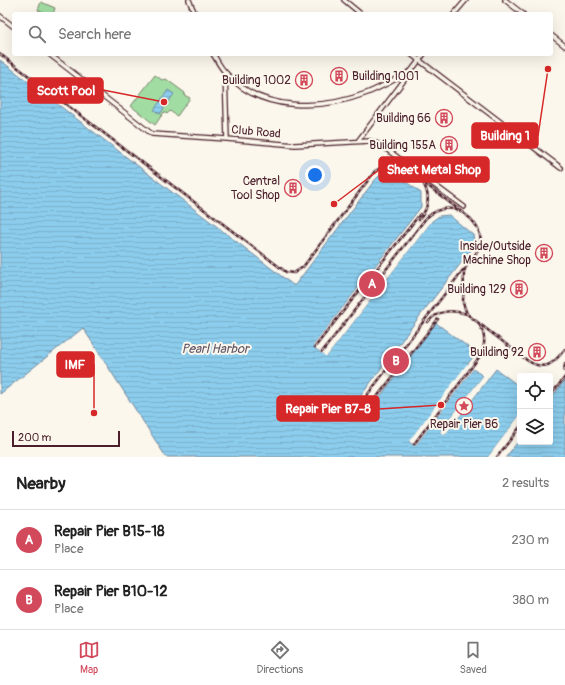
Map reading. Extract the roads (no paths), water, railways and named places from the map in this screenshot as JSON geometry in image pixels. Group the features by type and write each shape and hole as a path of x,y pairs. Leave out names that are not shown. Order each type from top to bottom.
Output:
{"street":[{"path":"189,0 194,12"},
{"path":"344,0 359,12"},
{"path":"456,12 466,0"},
{"path":"504,0 520,12"},
{"path":"0,16 12,25"},
{"path":"553,37 565,46"},
{"name":"Club Road","path":"52,56 152,134 295,145 370,141 381,145 464,208"},
{"path":"214,56 225,72 240,85 264,98 292,104 319,105 344,100 368,93 411,71"},
{"path":"413,56 561,168"},
{"path":"358,141 423,56"},
{"path":"225,72 227,139"}],"water":[{"name":"Pearl Harbor","path":"0,60 293,285 295,285 374,181 381,174 392,171 421,193 421,207 313,346 314,348 327,356 431,222 439,216 449,215 473,235 474,240 472,249 422,313 357,401 370,410 436,323 476,353 409,442 415,446 473,369 483,376 440,432 445,435 496,369 517,385 517,419 488,457 166,457 83,328 0,394"},
{"path":"168,90 174,94 160,114 154,110"},
{"path":"565,380 565,457 506,457 517,443 517,445 553,445 553,396"}],"railway":[{"path":"0,54 286,272 294,273 303,267 375,171 383,167 390,166 398,166 406,169 471,219 478,229 480,234 479,248 464,272 463,303 467,314 534,364 545,366 553,362 565,349"},
{"path":"419,220 425,211 428,198 423,183"},
{"path":"322,352 426,218 440,210 448,208 457,210"},
{"path":"315,347 420,214"},
{"path":"361,403 463,270"},
{"path":"428,322 441,313 451,311 467,314"},
{"path":"369,407 438,319"},
{"path":"414,444 480,356 483,348 484,336 479,324"},
{"path":"564,371 565,364"},
{"path":"553,392 565,377"},
{"path":"497,457 517,431"}],"place":[{"name":"Building 1","path":"548,69"},
{"name":"Building 1001","path":"339,76"},
{"name":"Building 1002","path":"304,80"},
{"name":"Scott Pool","path":"164,102"},
{"name":"Building 66","path":"444,118"},
{"name":"Building 155A","path":"449,145"},
{"name":"Central Tool Shop","path":"293,188"},
{"name":"Sheet Metal Shop","path":"334,204"},
{"name":"Inside/Outside Machine Shop","path":"544,253"},
{"name":"Repair Pier B15-18","path":"372,284"},
{"name":"Building 129","path":"519,289"},
{"name":"Building 92","path":"537,352"},
{"name":"Repair Pier B10-12","path":"396,361"},
{"name":"Repair Pier B7-8","path":"441,405"},
{"name":"Repair Pier B6","path":"464,406"},
{"name":"IMF","path":"94,413"}]}
